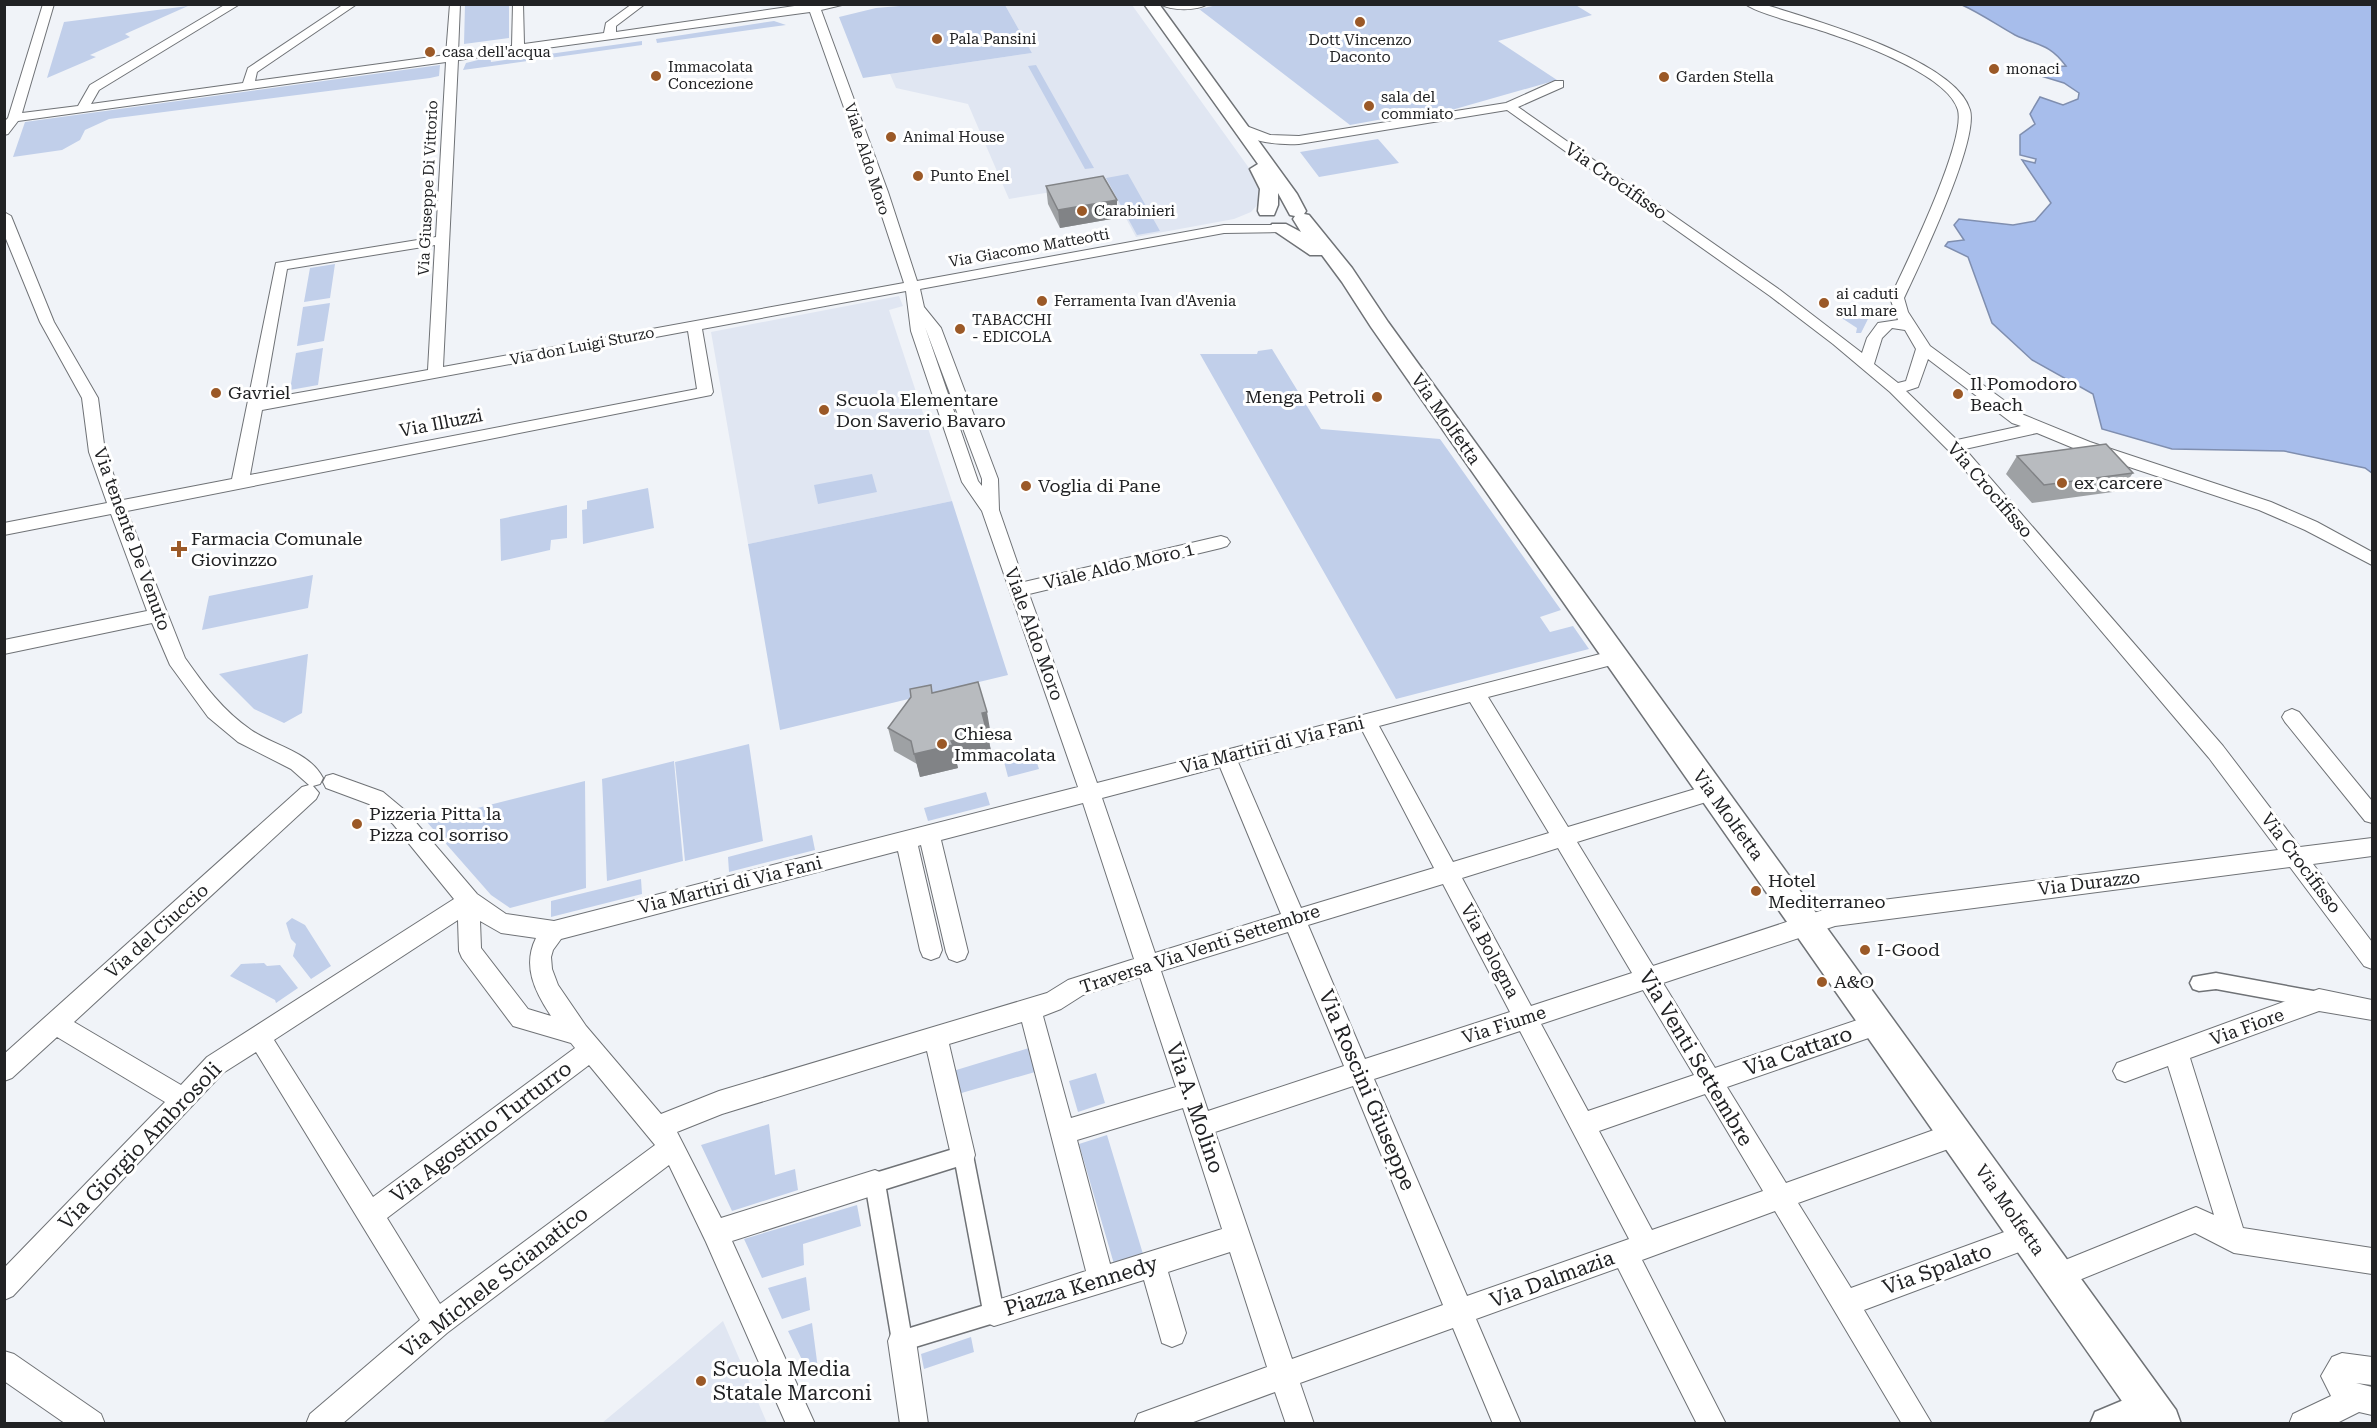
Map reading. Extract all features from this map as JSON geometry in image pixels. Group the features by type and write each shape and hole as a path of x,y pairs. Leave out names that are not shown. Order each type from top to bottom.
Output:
{"main road":[{"path":"1141,4 1265,178 1271,198 1264,221 1303,240 1316,250 1351,296 1378,323"},
{"path":"1151,4 1291,198 1307,228 1335,258 1361,294 1378,323"},
{"path":"1265,213 1285,208 1299,215"},
{"path":"1279,228 1296,226 1299,215"},
{"name":"Via Molfetta","path":"1378,323 2156,1415"}],"street":[{"path":"4,131 14,118 49,4"},
{"path":"82,109 94,88 235,4"},
{"path":"248,86 252,70 352,4"},
{"name":"Via Giuseppe Di Vittorio","path":"435,373 454,4"},
{"path":"518,4 518,49"},
{"path":"610,36 610,25 640,4"},
{"path":"14,118 813,6 841,4"},
{"path":"1165,4 1188,6 1203,4"},
{"path":"1750,4 1848,36 1902,57 1925,71 1955,95 1964,110 1965,130 1950,173 1925,237 1897,298 1901,312 1924,349 2004,409 2036,428 2265,506 2311,526 2373,559"},
{"name":"Viale Aldo Moro","path":"813,6 881,192 885,215 919,310 918,331 970,482 990,510 1090,792"},
{"path":"1263,160 1275,151 1292,147 1514,109 1559,84"},
{"path":"1241,128 1264,139 1288,141 1514,109"},
{"name":"Via Crocifisso","path":"1514,109 1838,341 1895,389 1953,446 2216,752 2372,957"},
{"name":"Via Giacomo Matteotti","path":"1224,229 1265,213"},
{"name":"Via tenente De Venuto","path":"4,216 47,322 90,398 97,452 158,615 177,660 192,683 215,712 244,736 298,763 318,784 376,798 400,818 469,901 501,923 554,931"},
{"name":"Via Giacomo Matteotti","path":"911,286 1224,229 1279,228"},
{"path":"240,482 281,266 441,240"},
{"name":"Via don Luigi Sturzo","path":"254,406 911,286"},
{"path":"1866,365 1873,342 1883,325 1893,322 1910,327"},
{"name":"Via Illuzzi","path":"4,529 705,392 694,325"},
{"path":"1838,341 1873,342"},
{"path":"1895,389 1912,384 1924,349"},
{"path":"1953,446 2036,428"},
{"name":"Viale Aldo Moro 1","path":"1018,590 1221,542"},
{"path":"4,647 158,615"},
{"name":"Via Martiri di Via Fani","path":"554,931 1616,657"},
{"name":"Via Venti Settembre","path":"1475,693 1918,1424"},
{"path":"2292,717 2373,815"},
{"name":"Via Bologna","path":"1367,721 1582,1125 1712,1424"},
{"name":"Via Roscini Giuseppe","path":"1226,757 1507,1424"},
{"name":"Via del Ciuccio","path":"4,1070 318,784"},
{"name":"Via A. Molino","path":"1090,792 1300,1424"},
{"name":"Traversa Via Venti Settembre","path":"665,1136 687,1117 718,1103 1053,1002 1076,987 1712,792"},
{"path":"929,834 957,952"},
{"path":"906,840 931,950"},
{"name":"Via Durazzo","path":"1808,926 1835,916 2373,847"},
{"path":"469,901 470,951 521,1017 585,1041"},
{"name":"Via Giorgio Ambrosoli","path":"4,1287 184,1100 214,1065 469,901"},
{"name":"Via Fiume","path":"1201,1125 1808,926"},
{"path":"554,931 542,947 541,964 544,981 585,1041 665,1136 715,1233 801,1424"},
{"path":"2199,983 2216,981 2373,1010"},
{"name":"Via Fiore","path":"2125,1071 2319,1000"},
{"path":"1030,1009 1101,1280"},
{"path":"56,1023 184,1100"},
{"name":"Via Cattaro","path":"1582,1125 1878,1024"},
{"path":"259,1036 437,1323"},
{"path":"715,1233 963,1155 936,1038"},
{"name":"Via Agostino Turturro","path":"370,1215 585,1041"},
{"path":"2176,1053 2234,1240"},
{"path":"1062,1133 1190,1094"},
{"name":"Via Dalmazia","path":"1148,1424 1956,1134"},
{"name":"Via Michele Scianatico","path":"320,1424 437,1323 665,1136"},
{"name":"Piazza Kennedy","path":"963,1155 994,1313 1238,1237"},
{"path":"875,1183 914,1424"},
{"path":"2057,1276 2196,1220 2234,1240 2373,1261"},
{"name":"Via Spalato","path":"1846,1303 2029,1236"},
{"path":"1152,1263 1172,1333"},
{"path":"902,1341 994,1313"},
{"path":"4,1364 91,1424"},
{"path":"2364,1400 2340,1388 2335,1376 2342,1367 2373,1371"},
{"path":"2303,1424 2364,1400"},
{"path":"2107,1424 2156,1415"}],"shaded area":[{"path":"1222,4 1574,4 1592,15 1498,41 1557,80 1427,117 1421,112 1350,125 1199,9"},
{"path":"465,5 509,5 509,38 464,44"},
{"name":"Pala Pansini","path":"911,5 1005,5 1032,53 863,78 839,17 876,8"},
{"path":"1005,5 1132,5 1254,175 1261,190 1260,202 1251,212 1234,219 1136,237 1107,183 1009,199 968,104 896,88 890,74 1032,53"},
{"path":"188,6 125,34 130,37 90,55 96,57 47,78 64,22"},
{"path":"774,21 786,25 657,43 656,39"},
{"path":"642,41 642,45 463,70 466,63 490,57 491,62"},
{"path":"440,65 439,76 430,78 109,119 85,130 80,140 62,150 13,157 25,122"},
{"path":"1036,65 1094,168 1085,169 1028,66"},
{"path":"1378,139 1399,163 1319,177 1300,152"},
{"path":"1128,174 1160,231 1137,235 1106,178"},
{"path":"335,264 330,298 304,302 310,268"},
{"name":"Scuola Elementare Don Saverio Bavaro","path":"899,296 903,306 889,310 952,501 748,544 711,332"},
{"path":"330,303 324,341 297,346 303,307"},
{"path":"1838,308 1846,309 1868,319 1861,333 1856,333 1857,328 1837,315"},
{"path":"323,348 318,385 290,390 296,353"},
{"path":"1272,349 1321,429 1440,439 1561,610 1540,617 1550,632 1573,626 1589,649 1396,699 1200,354 1257,354 1258,351"},
{"path":"872,474 877,492 818,504 814,485"},
{"path":"648,488 654,528 583,544 582,510 587,509 587,501"},
{"path":"952,501 1008,675 780,730 748,544"},
{"path":"567,505 567,538 551,540 550,550 501,561 500,519"},
{"path":"313,575 308,608 202,630 209,596"},
{"path":"308,654 302,713 284,723 254,709 219,674"},
{"path":"749,744 763,841 685,861 675,762"},
{"path":"1033,751 1039,769 1008,777 1003,758"},
{"path":"674,761 683,861 607,881 602,779"},
{"path":"585,781 586,888 510,908 491,895 426,821"},
{"path":"986,792 990,805 928,821 924,808"},
{"path":"812,835 815,850 729,872 728,857"},
{"path":"641,879 642,894 551,917 551,901"},
{"path":"292,918 305,925 331,966 311,979 293,956 296,944 291,939 286,923"},
{"path":"264,963 267,966 280,965 298,988 276,1003 275,1000 230,976 241,964"},
{"path":"1029,1048 1035,1072 958,1094 953,1071"},
{"path":"1096,1073 1105,1103 1078,1112 1069,1081"},
{"path":"769,1124 775,1175 795,1169 798,1190 732,1211 701,1145"},
{"path":"1107,1135 1143,1254 1114,1264 1079,1144"},
{"path":"857,1205 861,1226 803,1244 804,1265 762,1278 744,1239"},
{"path":"806,1277 810,1310 782,1319 768,1288"},
{"name":"Scuola Media Statale Marconi","path":"723,1321 767,1423 602,1423 674,1363"},
{"path":"812,1323 818,1369 808,1372 788,1331"},
{"path":"971,1337 974,1352 924,1369 921,1354"}],"water":[{"path":"1962,5 2372,5 2372,473 2365,468 2284,451 2172,449 2102,429 2093,394 2032,360 1992,323 1968,257 1945,246 1948,242 1964,240 1954,225 1959,219 2013,225 2035,221 2051,203 2022,160 2035,163 2036,159 2020,155 2020,135 2035,124 2030,114 2040,97 2063,105 2078,99 2079,93 2064,83 2031,73 2040,68 2066,66 2054,53 2015,35"}],"building":[{"path":"1103,176 1117,200 1058,210 1046,186"},
{"path":"2106,444 2133,473 2044,485 2017,456"},
{"path":"978,682 987,712 982,713 987,732 951,741 953,745 914,754 911,741 888,728 911,697 910,689 931,685 932,693"}],"place":[{"name":"Dott Vincenzo Daconto","path":"1360,22"},
{"name":"Pala Pansini","path":"937,39"},
{"name":"casa dell'acqua","path":"430,52"},
{"name":"monaci","path":"1994,69"},
{"name":"Immacolata Concezione","path":"656,76"},
{"name":"Garden Stella","path":"1664,77"},
{"name":"sala del commiato","path":"1369,106"},
{"name":"Animal House","path":"891,137"},
{"name":"Punto Enel","path":"918,176"},
{"name":"Carabinieri","path":"1082,211"},
{"name":"Ferramenta Ivan d'Avenia","path":"1042,301"},
{"name":"ai caduti sul mare","path":"1824,303"},
{"name":"TABACCHI - EDICOLA","path":"960,329"},
{"name":"Gavriel","path":"216,393"},
{"name":"Il Pomodoro Beach","path":"1958,394"},
{"name":"Menga Petroli","path":"1377,397"},
{"name":"Scuola Elementare Don Saverio Bavaro","path":"824,410"},
{"name":"ex carcere","path":"2062,483"},
{"name":"Voglia di Pane","path":"1026,486"},
{"name":"Farmacia Comunale Giovinzzo","path":"179,549"},
{"name":"Chiesa Immacolata","path":"942,744"},
{"name":"Pizzeria Pitta la Pizza col sorriso","path":"357,824"},
{"name":"Hotel Mediterraneo","path":"1756,891"},
{"name":"I-Good","path":"1865,950"},
{"name":"A&O","path":"1822,982"},
{"name":"Scuola Media Statale Marconi","path":"701,1381"}]}
